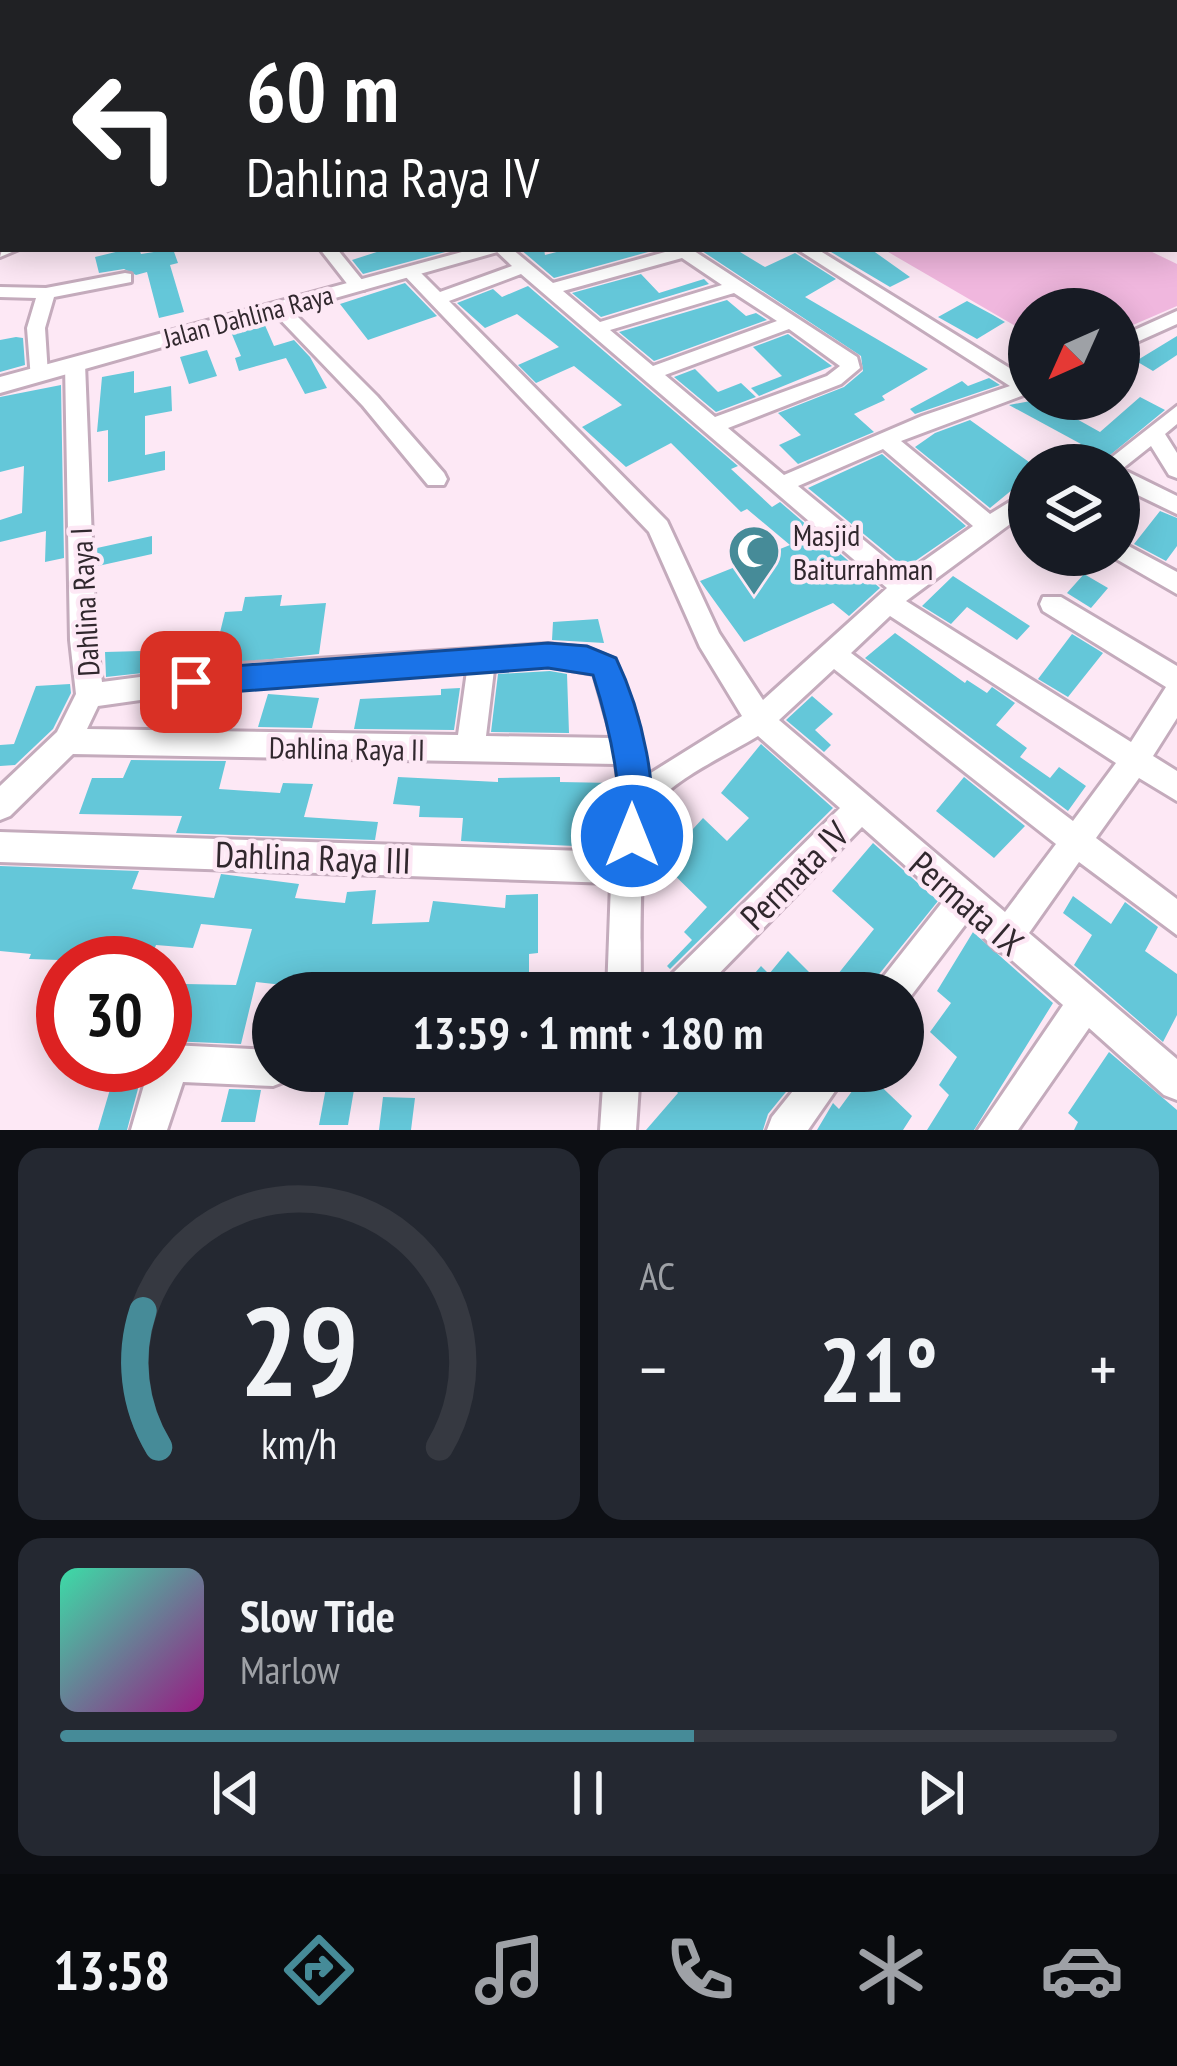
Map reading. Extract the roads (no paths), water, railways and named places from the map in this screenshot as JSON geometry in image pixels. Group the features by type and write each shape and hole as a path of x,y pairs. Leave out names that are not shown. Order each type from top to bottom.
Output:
{"street":[{"path":"330,252 358,286"},
{"name":"Jalan Dahlina Raya","path":"0,385 411,273 439,257 483,252"},
{"path":"493,252 512,272 550,290 714,425 783,484 896,595 1177,787"},
{"path":"550,290 671,252"},
{"path":"678,252 692,255 850,361 850,368 835,380 714,425"},
{"path":"810,252 1008,375"},
{"path":"439,299 512,272"},
{"name":"Permata IX","path":"411,273 659,527 709,639 760,720 1177,1082"},
{"path":"0,292 46,293 125,278"},
{"path":"598,328 737,286"},
{"path":"38,375 36,328 46,293"},
{"path":"278,307 370,401 436,478"},
{"path":"1140,334 1177,317"},
{"path":"652,373 789,322"},
{"name":"Dahlina Raya I","path":"0,806 67,741 90,695 83,640 76,364"},
{"path":"783,484 1008,394"},
{"path":"1140,445 1177,413"},
{"path":"1154,434 1177,470"},
{"path":"884,440 988,526"},
{"path":"1140,487 1177,506"},
{"path":"636,804 667,776 760,720 896,595 1008,512"},
{"path":"1140,562 1177,584"},
{"path":"1052,604 1177,680"},
{"path":"831,652 1177,919"},
{"path":"90,695 238,675 548,655 587,658 605,667 614,686 636,804 627,868 625,972"},
{"path":"470,751 482,660"},
{"path":"1006,938 1177,694"},
{"name":"Dahlina Raya II","path":"67,741 627,751"},
{"name":"Permata IV","path":"698,972 860,808"},
{"name":"Dahlina Raya III","path":"0,847 627,868"},
{"path":"908,972 964,900"},
{"path":"996,1130 1084,1005"},
{"path":"192,1065 252,1067"},
{"path":"149,1130 160,1092"},
{"path":"618,1130 621,1092"},
{"path":"785,1130 815,1092"}],"place":[{"name":"Masjid Baiturrahman","path":"754,597"}]}
